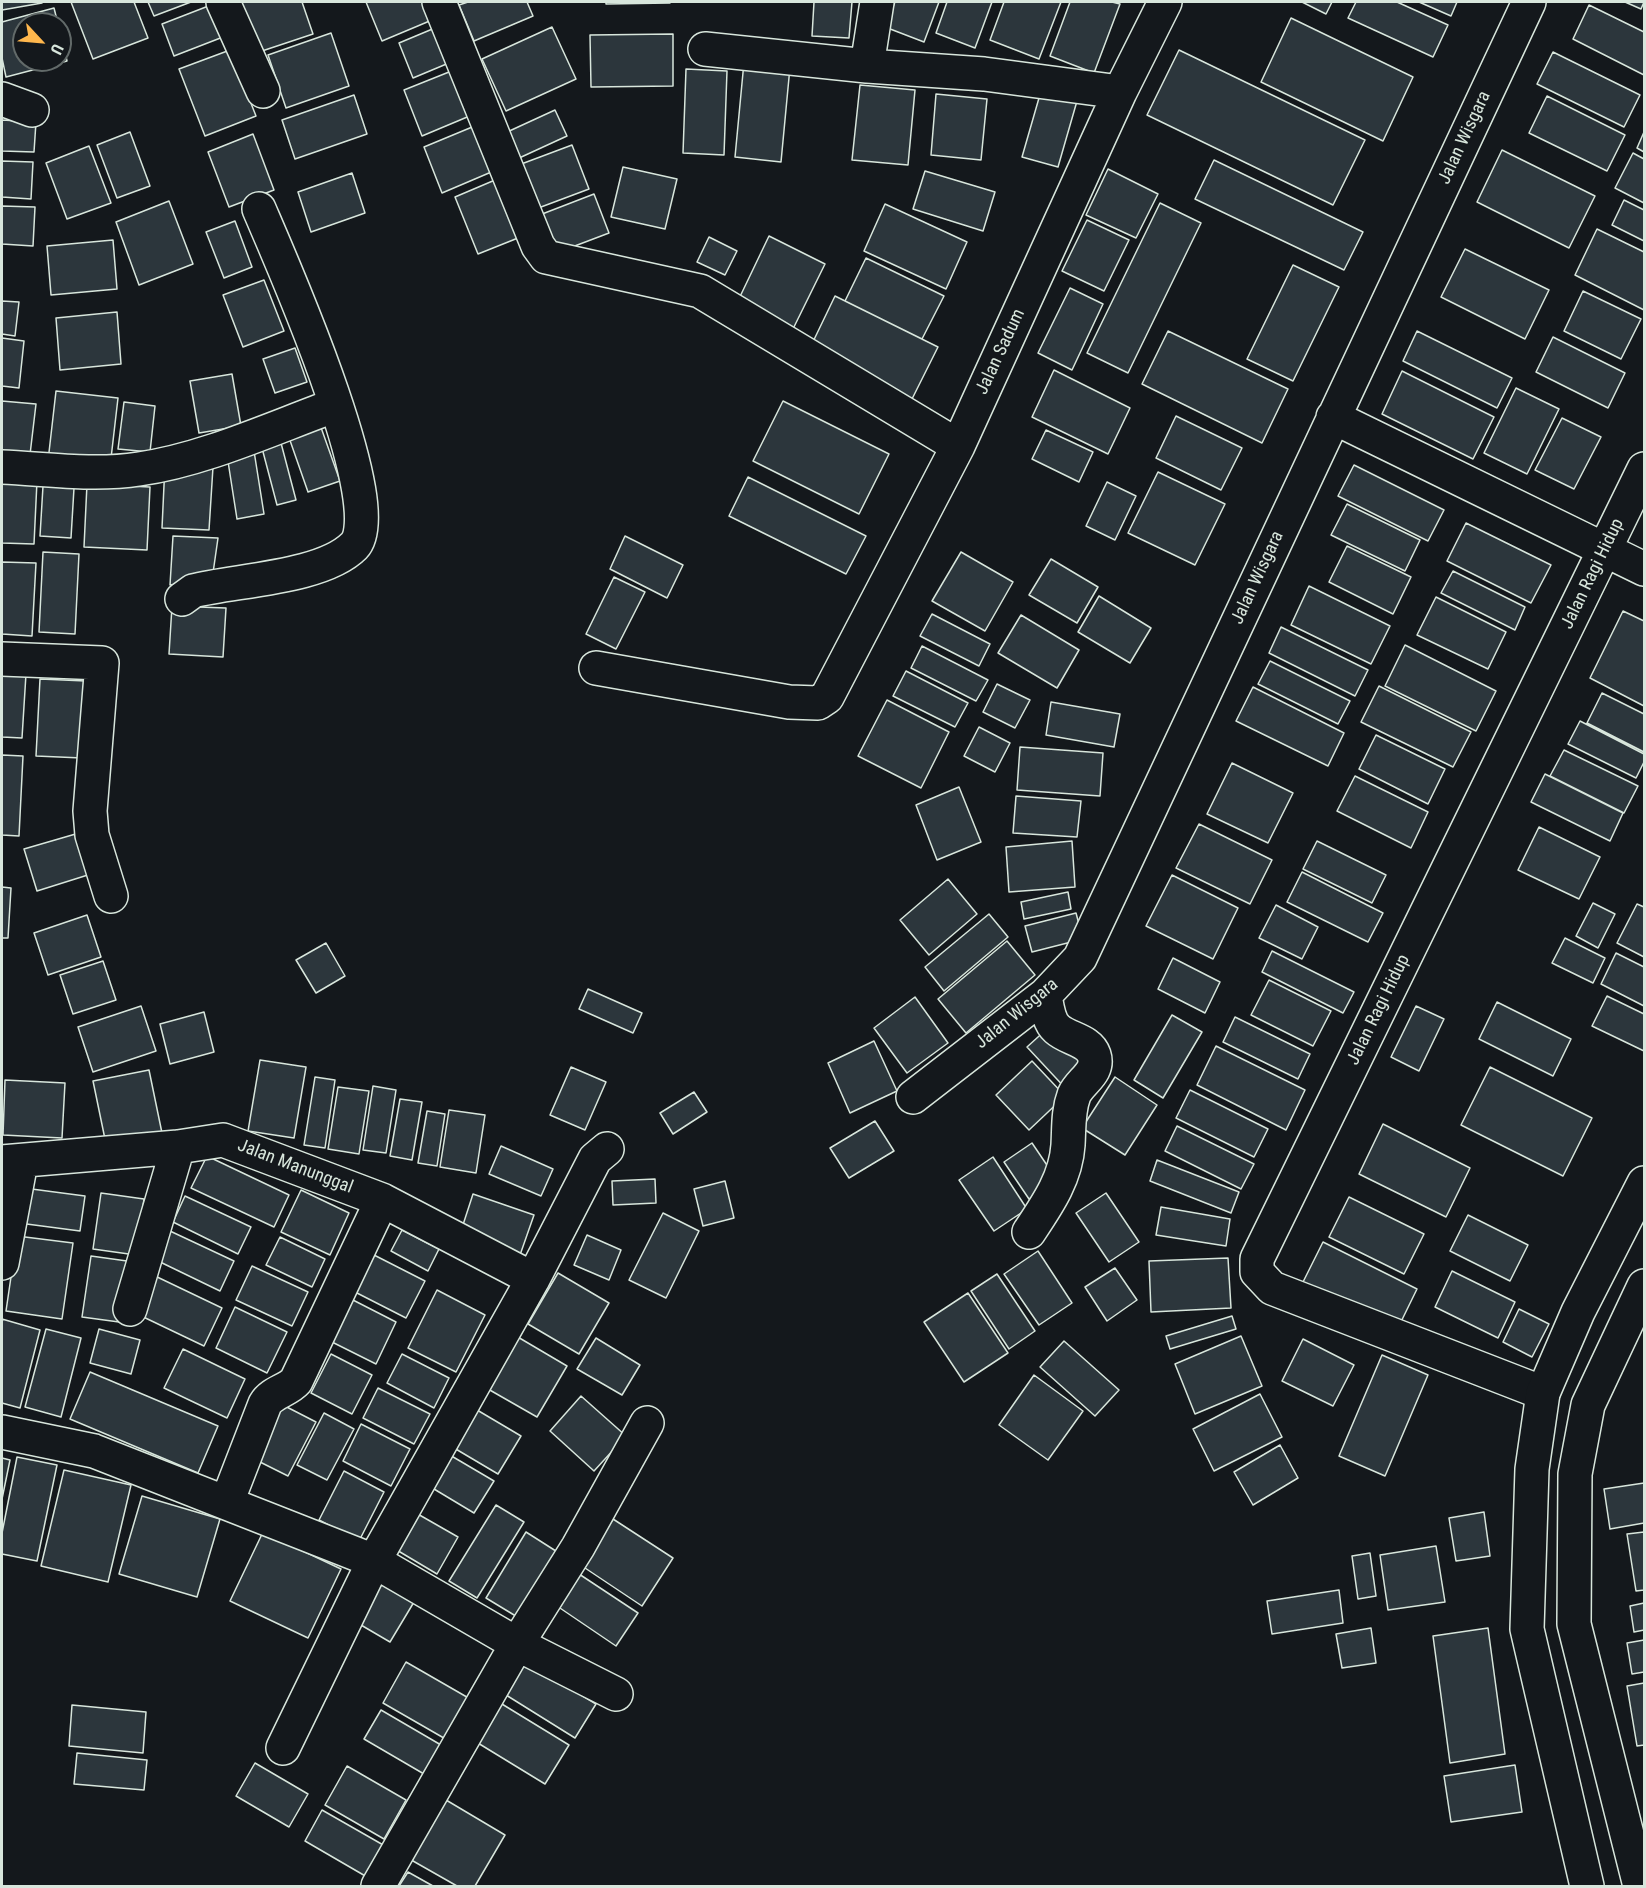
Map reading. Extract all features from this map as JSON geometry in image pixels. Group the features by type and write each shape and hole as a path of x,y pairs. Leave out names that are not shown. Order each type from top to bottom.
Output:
{"main road":[{"path":"223,2 263,91"},
{"path":"439,2 538,246 546,257 700,291 958,446"},
{"path":"867,66 877,2"},
{"name":"Jalan Sadum","path":"596,668 789,702 818,703 828,697 958,446 1120,92 1165,2"},
{"name":"Jalan Wisgara","path":"913,1097 1045,995 1080,958 1529,2"},
{"path":"705,49 867,66 984,74 1120,92"},
{"path":"2,99 32,110"},
{"path":"182,599 193,591 214,586 240,584 302,570 340,557 356,544 362,524 359,496 336,405 301,308 258,209"},
{"path":"2,467 104,472 140,469 234,443 336,405"},
{"path":"1333,417 1644,569"},
{"name":"Jalan Ragi Hidup","path":"1543,1393 1272,1288 1257,1272 1257,1259 1644,469"},
{"path":"2,659 102,663 90,811 92,834 111,896"},
{"path":"1029,1232 1053,1197 1066,1156 1070,1106 1076,1091 1090,1076 1095,1062 1093,1053 1086,1045 1056,1029 1049,1015 1045,995"},
{"name":"Jalan Manunggal","path":"11,1162 178,1147 223,1140 382,1200 533,1279"},
{"path":"130,1309 178,1147"},
{"path":"283,1748 374,1561 533,1279 595,1159 607,1149"},
{"path":"2,1263 11,1162"},
{"path":"1587,1887 1527,1629 1532,1468 1543,1393 1578,1312 1644,1183"},
{"path":"227,1502 265,1404 273,1395 290,1387 296,1381 382,1200"},
{"path":"1640,1887 1574,1624 1575,1474 1588,1405 1644,1286"},
{"path":"378,1887 516,1644 578,1547 647,1423"},
{"path":"2,1432 94,1451 374,1561 516,1644 616,1694"}],"building":[{"path":"2,2 41,2 42,3 2,10"},
{"path":"71,2 134,2 148,38 93,59"},
{"path":"148,2 191,2 154,16"},
{"path":"238,2 302,2 313,34 250,55"},
{"path":"366,2 425,2 432,20 382,41"},
{"path":"468,2 527,2 533,16 474,41 459,5"},
{"path":"606,2 670,2 670,3 606,4"},
{"path":"814,2 852,2 849,38 812,36"},
{"path":"895,2 939,2 924,42 885,27"},
{"path":"947,2 992,2 975,48 936,33"},
{"path":"1004,2 1061,2 1039,59 990,40"},
{"path":"1070,2 1120,4 1094,73 1050,56"},
{"path":"1302,2 1332,2 1326,14"},
{"path":"1356,2 1397,2 1448,25 1433,57 1348,18"},
{"path":"1419,2 1457,2 1451,16"},
{"path":"1625,2 1644,2 1641,9"},
{"path":"211,5 223,37 174,56 162,24"},
{"path":"1589,5 1644,32 1644,75 1573,39"},
{"path":"54,8 55,12 39,12"},
{"path":"1291,18 1413,77 1383,141 1261,82"},
{"path":"12,19 12,72 25,72 6,77 2,58 2,22"},
{"path":"442,25 456,60 413,78 399,43"},
{"path":"552,27 576,79 506,111 482,59"},
{"path":"331,33 349,86 286,108 268,55"},
{"path":"673,34 673,86 591,87 590,35"},
{"path":"230,50 256,116 205,136 179,69"},
{"path":"1179,50 1365,140 1333,205 1147,115"},
{"path":"1553,52 1640,95 1624,127 1537,84"},
{"path":"744,62 790,67 781,162 735,157"},
{"path":"686,69 727,71 724,155 683,153"},
{"path":"454,70 472,115 422,136 404,90"},
{"path":"860,85 915,90 908,165 852,160"},
{"path":"1041,91 1077,101 1058,167 1022,157"},
{"path":"936,94 987,99 981,160 931,155"},
{"path":"354,95 367,134 295,159 282,120"},
{"path":"1547,96 1625,135 1607,171 1529,133"},
{"path":"555,110 567,136 517,159 505,133"},
{"path":"2,120 36,122 34,152 2,151"},
{"path":"477,125 496,170 442,193 424,147"},
{"path":"130,132 150,186 117,198 97,145"},
{"path":"1644,132 1644,152 1637,148"},
{"path":"253,134 274,190 229,207 208,152"},
{"path":"572,145 589,189 533,210 516,166"},
{"path":"89,146 111,203 67,219 46,163"},
{"path":"1502,150 1595,196 1569,248 1477,202"},
{"path":"1633,153 1644,159 1644,203 1615,188"},
{"path":"1214,160 1363,232 1344,270 1195,199"},
{"path":"2,161 33,162 31,199 2,197"},
{"path":"623,167 677,179 665,229 611,217"},
{"path":"1108,169 1158,194 1136,238 1086,215"},
{"path":"925,171 995,192 983,231 913,209"},
{"path":"352,173 365,213 311,232 298,192"},
{"path":"495,180 518,238 478,254 455,197"},
{"path":"594,194 609,233 551,255 537,216"},
{"path":"1624,200 1644,210 1644,241 1612,225"},
{"path":"169,201 193,264 139,285 116,222"},
{"path":"1160,203 1201,223 1128,373 1087,353"},
{"path":"885,204 967,242 946,289 864,251"},
{"path":"2,206 35,207 33,246 2,244"},
{"path":"1087,220 1129,240 1104,291 1062,271"},
{"path":"235,221 252,267 224,278 206,232"},
{"path":"1597,229 1644,252 1644,310 1575,275"},
{"path":"769,236 825,264 790,335 735,307"},
{"path":"709,237 737,251 725,275 697,262"},
{"path":"113,240 117,289 51,295 47,246"},
{"path":"1465,249 1549,290 1525,339 1441,297"},
{"path":"866,258 944,296 922,339 845,301"},
{"path":"1293,265 1339,287 1293,381 1247,359"},
{"path":"264,280 284,331 243,347 223,295"},
{"path":"1070,288 1103,304 1072,370 1038,353"},
{"path":"1583,291 1641,319 1621,359 1564,331"},
{"path":"835,296 938,347 911,401 809,350"},
{"path":"2,301 19,302 15,336 2,334"},
{"path":"117,312 121,364 60,370 56,318"},
{"path":"1168,331 1288,389 1262,443 1142,384"},
{"path":"1417,331 1512,378 1497,408 1403,361"},
{"path":"1553,337 1625,373 1608,408 1536,372"},
{"path":"2,338 24,341 19,388 2,386"},
{"path":"295,348 307,382 275,393 263,359"},
{"path":"1054,370 1130,408 1108,454 1032,417"},
{"path":"1402,371 1494,417 1473,459 1382,414"},
{"path":"232,374 241,426 199,433 190,381"},
{"path":"1516,388 1559,409 1527,474 1484,453"},
{"path":"56,391 118,398 110,467 48,461"},
{"path":"2,401 36,404 29,463 2,460"},
{"path":"783,401 889,454 859,514 753,461"},
{"path":"124,402 155,406 150,452 118,449"},
{"path":"1176,416 1242,448 1221,490 1156,458"},
{"path":"1562,418 1601,437 1574,489 1535,470"},
{"path":"318,419 340,481 308,492 286,429"},
{"path":"1046,430 1093,452 1079,482 1032,459"},
{"path":"281,443 296,500 277,505 262,448"},
{"path":"254,451 264,514 237,519 227,455"},
{"path":"165,464 213,467 209,530 162,528"},
{"path":"1354,465 1444,510 1428,541 1338,496"},
{"path":"1158,472 1225,504 1195,565 1128,533"},
{"path":"748,477 866,536 846,574 729,516"},
{"path":"2,480 37,481 34,544 2,543"},
{"path":"1107,482 1136,496 1115,540 1086,526"},
{"path":"87,484 150,487 147,550 84,547"},
{"path":"43,486 74,488 71,538 40,536"},
{"path":"1347,504 1420,540 1405,571 1331,535"},
{"path":"1466,523 1551,565 1531,603 1447,561"},
{"path":"173,536 218,538 212,580 170,585"},
{"path":"625,536 683,565 667,598 610,569"},
{"path":"1347,546 1411,577 1393,614 1329,582"},
{"path":"43,552 79,554 75,634 39,632"},
{"path":"961,552 1013,582 985,631 932,601"},
{"path":"1051,559 1098,587 1077,623 1029,595"},
{"path":"2,562 36,563 32,636 2,634"},
{"path":"1453,571 1525,607 1515,630 1441,593"},
{"path":"614,577 645,592 616,649 586,634"},
{"path":"1309,586 1390,626 1371,664 1291,625"},
{"path":"1099,596 1151,628 1130,663 1078,632"},
{"path":"1436,597 1506,632 1488,669 1417,635"},
{"path":"172,606 226,608 223,657 169,654"},
{"path":"1623,611 1644,621 1644,706 1590,678"},
{"path":"932,614 990,644 979,666 920,636"},
{"path":"1021,615 1079,650 1057,688 998,653"},
{"path":"1281,627 1368,670 1355,696 1269,653"},
{"path":"1405,645 1496,691 1476,731 1385,686"},
{"path":"922,646 988,680 976,701 911,668"},
{"path":"1270,661 1350,701 1338,724 1258,684"},
{"path":"906,671 968,703 955,727 893,696"},
{"path":"2,673 26,674 22,738 2,737"},
{"path":"40,679 86,681 82,758 36,756"},
{"path":"997,684 1030,700 1015,728 983,712"},
{"path":"1379,686 1471,732 1453,767 1361,722"},
{"path":"1253,687 1344,733 1328,766 1236,721"},
{"path":"1602,693 1644,714 1644,752 1587,723"},
{"path":"887,700 949,732 921,788 858,756"},
{"path":"1051,702 1120,714 1114,747 1046,735"},
{"path":"1580,721 1644,754 1644,762 1636,778 1568,744"},
{"path":"979,727 1010,743 995,772 964,756"},
{"path":"1376,735 1445,769 1428,804 1359,769"},
{"path":"1020,747 1103,753 1100,796 1017,790"},
{"path":"1564,750 1638,786 1624,813 1550,776"},
{"path":"2,755 23,756 19,836 2,835"},
{"path":"1232,763 1293,793 1268,843 1207,814"},
{"path":"1545,774 1623,813 1610,841 1531,802"},
{"path":"1355,776 1428,812 1411,848 1337,811"},
{"path":"959,787 981,842 937,860 916,805"},
{"path":"1016,796 1081,801 1077,837 1013,833"},
{"path":"1199,824 1272,860 1250,904 1176,868"},
{"path":"1539,827 1600,857 1579,899 1518,870"},
{"path":"79,833 91,874 37,891 24,849"},
{"path":"1072,841 1075,887 1009,892 1006,847"},
{"path":"1317,841 1386,875 1372,903 1303,869"},
{"path":"1302,872 1383,913 1368,942 1287,902"},
{"path":"1172,875 1238,908 1213,959 1146,926"},
{"path":"948,879 977,914 929,955 900,920"},
{"path":"2,887 11,888 8,938 2,938"},
{"path":"1068,892 1071,909 1024,919 1021,902"},
{"path":"1593,903 1615,914 1598,948 1576,936"},
{"path":"1637,904 1644,907 1644,957 1617,943"},
{"path":"1276,905 1318,927 1302,959 1259,938"},
{"path":"1076,913 1083,939 1032,952 1025,926"},
{"path":"989,914 1008,937 944,991 925,967"},
{"path":"87,915 101,957 48,975 34,933"},
{"path":"1565,938 1605,958 1593,983 1552,963"},
{"path":"1007,941 1035,975 966,1033 938,999"},
{"path":"326,943 345,976 316,993 296,960"},
{"path":"1272,951 1354,992 1343,1013 1262,972"},
{"path":"1616,953 1644,967 1644,1006 1601,984"},
{"path":"1173,958 1220,982 1205,1013 1158,989"},
{"path":"103,961 116,1000 73,1014 60,975"},
{"path":"1269,980 1331,1011 1313,1046 1251,1015"},
{"path":"588,989 642,1013 633,1033 579,1009"},
{"path":"1607,996 1644,1014 1644,1051 1592,1026"},
{"path":"915,997 948,1043 907,1073 874,1028"},
{"path":"1497,1002 1571,1039 1553,1076 1479,1039"},
{"path":"141,1006 156,1051 93,1072 78,1027"},
{"path":"1416,1006 1444,1019 1419,1071 1391,1057"},
{"path":"204,1012 214,1052 170,1064 160,1024"},
{"path":"1172,1015 1202,1032 1163,1098 1134,1080"},
{"path":"1235,1017 1310,1054 1298,1079 1223,1042"},
{"path":"1049,1027 1089,1070 1068,1091 1027,1047"},
{"path":"874,1041 897,1091 850,1113 828,1063"},
{"path":"1216,1046 1305,1090 1286,1130 1197,1085"},
{"path":"260,1060 306,1067 294,1138 248,1131"},
{"path":"1032,1061 1065,1096 1029,1130 996,1095"},
{"path":"571,1067 606,1082 585,1130 550,1115"},
{"path":"1490,1067 1592,1118 1563,1176 1461,1125"},
{"path":"149,1070 162,1133 106,1144 93,1081"},
{"path":"315,1077 335,1080 325,1148 304,1145"},
{"path":"1115,1077 1157,1105 1125,1155 1082,1128"},
{"path":"5,1080 65,1083 62,1138 3,1135"},
{"path":"373,1086 396,1090 386,1153 363,1150"},
{"path":"338,1087 369,1091 359,1154 328,1149"},
{"path":"1190,1090 1268,1129 1254,1157 1176,1118"},
{"path":"694,1092 707,1112 673,1134 660,1113"},
{"path":"400,1099 422,1102 412,1160 390,1156"},
{"path":"449,1110 485,1115 476,1173 440,1167"},
{"path":"427,1111 445,1114 437,1166 418,1163"},
{"path":"875,1121 894,1151 849,1178 830,1148"},
{"path":"1383,1124 1470,1168 1446,1217 1359,1174"},
{"path":"1177,1126 1254,1164 1241,1189 1165,1151"},
{"path":"1032,1143 1057,1180 1029,1199 1004,1162"},
{"path":"501,1146 553,1169 541,1196 489,1174"},
{"path":"207,1156 289,1195 274,1227 191,1188"},
{"path":"993,1157 1027,1209 994,1231 959,1180"},
{"path":"1157,1160 1239,1192 1231,1213 1150,1181"},
{"path":"655,1179 656,1203 613,1205 612,1181"},
{"path":"725,1181 734,1218 703,1226 694,1189"},
{"path":"24,1188 85,1196 80,1231 19,1223"},
{"path":"301,1190 349,1213 330,1255 281,1232"},
{"path":"101,1193 144,1199 136,1255 93,1249"},
{"path":"1106,1193 1139,1242 1109,1262 1076,1213"},
{"path":"473,1194 534,1215 520,1255 460,1234"},
{"path":"185,1196 251,1227 238,1254 173,1222"},
{"path":"1349,1197 1424,1234 1404,1274 1329,1237"},
{"path":"1161,1207 1230,1219 1226,1246 1156,1235"},
{"path":"663,1213 699,1231 666,1298 629,1280"},
{"path":"1468,1215 1528,1245 1510,1281 1450,1251"},
{"path":"402,1230 439,1249 428,1271 391,1251"},
{"path":"170,1231 234,1261 220,1291 156,1260"},
{"path":"587,1235 621,1250 609,1280 574,1265"},
{"path":"17,1236 73,1243 62,1319 6,1311"},
{"path":"280,1237 325,1259 312,1287 266,1265"},
{"path":"1323,1242 1417,1289 1396,1332 1301,1286"},
{"path":"1038,1251 1072,1303 1039,1325 1004,1274"},
{"path":"374,1255 425,1281 406,1318 355,1292"},
{"path":"91,1256 127,1261 119,1322 82,1317"},
{"path":"1228,1258 1231,1308 1151,1312 1149,1261"},
{"path":"252,1266 308,1292 292,1326 236,1300"},
{"path":"1115,1268 1137,1300 1107,1321 1085,1287"},
{"path":"1452,1271 1515,1302 1498,1338 1435,1307"},
{"path":"558,1273 609,1303 579,1354 528,1324"},
{"path":"997,1274 1035,1331 1009,1349 971,1291"},
{"path":"153,1275 222,1308 204,1346 135,1313"},
{"path":"437,1290 485,1315 456,1372 408,1348"},
{"path":"968,1293 1008,1353 964,1382 924,1322"},
{"path":"351,1299 396,1322 376,1364 330,1341"},
{"path":"235,1307 287,1332 267,1373 216,1348"},
{"path":"1519,1309 1549,1324 1532,1357 1503,1342"},
{"path":"1232,1316 1236,1329 1170,1349 1166,1336"},
{"path":"2,1319 40,1330 20,1408 2,1403"},
{"path":"46,1329 81,1338 61,1417 25,1407"},
{"path":"99,1329 140,1340 131,1374 90,1363"},
{"path":"511,1333 567,1366 537,1417 481,1385"},
{"path":"1241,1336 1262,1386 1195,1414 1175,1364"},
{"path":"596,1338 640,1365 622,1395 577,1369"},
{"path":"1303,1339 1354,1365 1333,1406 1282,1381"},
{"path":"1064,1341 1119,1390 1095,1416 1040,1367"},
{"path":"183,1349 245,1379 227,1418 164,1388"},
{"path":"331,1354 372,1375 352,1414 311,1393"},
{"path":"402,1354 449,1378 434,1408 387,1383"},
{"path":"1382,1355 1428,1375 1385,1476 1339,1456"},
{"path":"90,1372 218,1426 198,1473 70,1419"},
{"path":"1034,1375 1083,1411 1048,1460 999,1425"},
{"path":"378,1388 430,1414 414,1444 363,1418"},
{"path":"1260,1394 1282,1437 1214,1471 1193,1429"},
{"path":"581,1396 626,1436 594,1471 550,1431"},
{"path":"277,1402 316,1422 288,1476 248,1456"},
{"path":"472,1407 521,1436 498,1474 449,1445"},
{"path":"324,1413 354,1429 327,1480 297,1465"},
{"path":"361,1424 410,1449 391,1486 343,1461"},
{"path":"1280,1445 1298,1478 1253,1505 1234,1472"},
{"path":"443,1451 494,1481 474,1513 424,1483"},
{"path":"17,1457 57,1465 37,1561 2,1554 2,1533"},
{"path":"2,1458 10,1460 2,1499"},
{"path":"64,1470 131,1485 108,1582 41,1566"},
{"path":"344,1471 384,1492 359,1541 319,1520"},
{"path":"1644,1483 1644,1523 1610,1529 1604,1489"},
{"path":"142,1496 220,1519 197,1597 119,1574"},
{"path":"496,1505 524,1522 477,1598 449,1581"},
{"path":"1484,1512 1490,1556 1456,1561 1449,1518"},
{"path":"416,1513 458,1537 437,1574 395,1549"},
{"path":"613,1519 673,1558 642,1606 582,1566"},
{"path":"263,1532 341,1569 308,1638 230,1601"},
{"path":"526,1532 559,1553 519,1618 486,1598"},
{"path":"1644,1532 1644,1590 1636,1591 1627,1534"},
{"path":"1436,1546 1445,1602 1388,1610 1380,1555"},
{"path":"1370,1553 1376,1596 1358,1599 1352,1556"},
{"path":"576,1572 638,1613 616,1646 554,1604"},
{"path":"375,1573 417,1597 390,1642 349,1618"},
{"path":"1339,1590 1343,1623 1272,1634 1267,1601"},
{"path":"1644,1603 1644,1630 1634,1632 1630,1606"},
{"path":"1371,1628 1376,1663 1342,1668 1336,1634"},
{"path":"1488,1628 1505,1754 1450,1763 1433,1636"},
{"path":"1644,1640 1644,1672 1632,1674 1627,1643"},
{"path":"519,1657 596,1704 575,1738 498,1690"},
{"path":"406,1662 472,1700 449,1741 383,1703"},
{"path":"1644,1683 1644,1745 1637,1746 1627,1686"},
{"path":"497,1701 569,1745 545,1784 473,1740"},
{"path":"72,1705 146,1712 143,1753 69,1746"},
{"path":"381,1710 441,1745 424,1774 364,1739"},
{"path":"77,1753 147,1760 144,1790 74,1784"},
{"path":"255,1763 308,1794 289,1827 236,1796"},
{"path":"1515,1765 1522,1812 1451,1822 1444,1776"},
{"path":"347,1766 406,1800 384,1839 325,1805"},
{"path":"441,1797 505,1835 475,1886 457,1886 406,1857"},
{"path":"322,1810 385,1846 367,1877 305,1841"},
{"path":"408,1872 433,1886 399,1886"}]}
